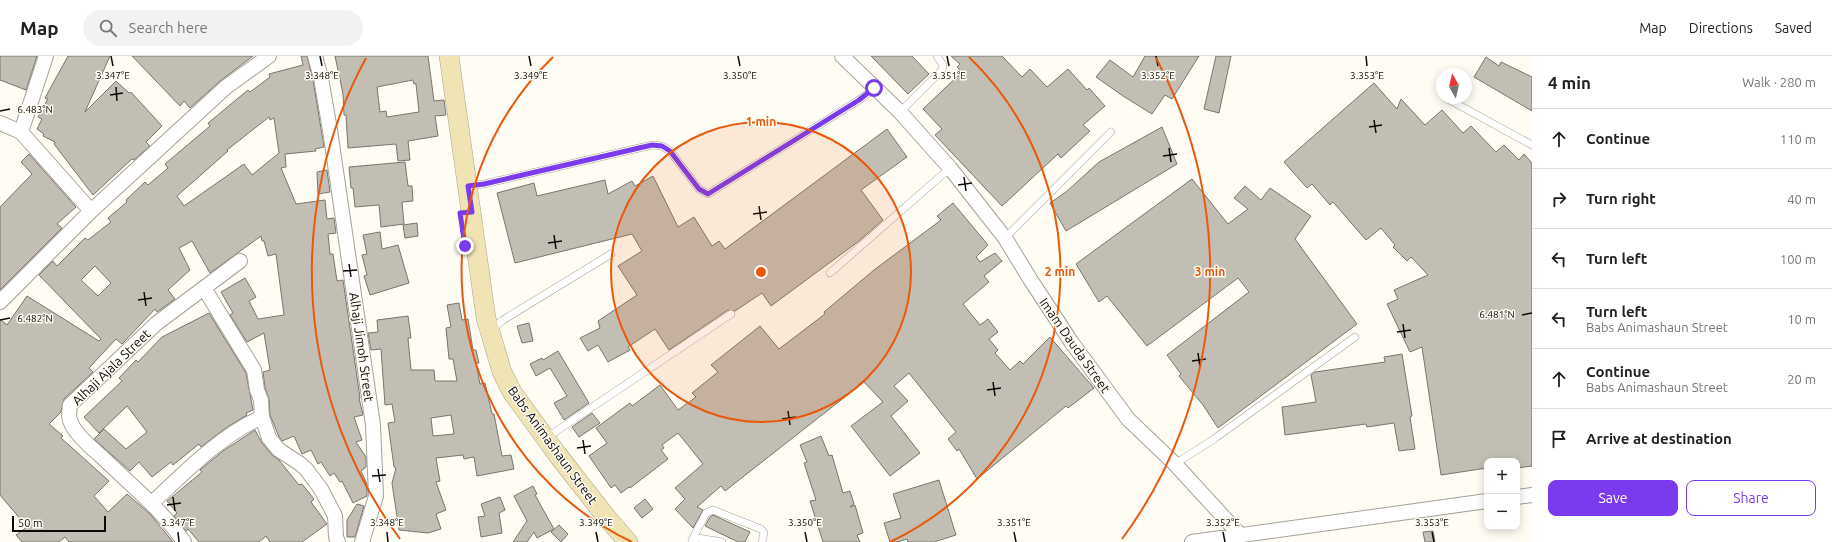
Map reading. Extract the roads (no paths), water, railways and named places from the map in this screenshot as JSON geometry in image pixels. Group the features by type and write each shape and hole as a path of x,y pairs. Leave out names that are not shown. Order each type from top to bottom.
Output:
{"main road":[{"name":"Babs Animashaun Street","path":"439,56 466,213 489,331 502,372 512,392 546,438 597,506 628,542"},
{"name":"Babs Animashaun Street","path":"449,56 468,186 466,213 478,325 486,360 492,376 536,444 614,542"}],"street":[{"path":"21,132 46,56"},
{"path":"0,302 91,211 226,87 269,56"},
{"name":"Alhaji Jimoh Street","path":"315,56 321,78 330,130 373,425 376,496 362,542"},
{"name":"Imam Dauda Street","path":"842,56 900,112 950,168 1005,238 1072,343 1128,419 1175,464 1241,536"},
{"path":"0,123 21,132 91,211"},
{"name":"Alhaji Ajala Street","path":"184,542 174,528 152,504 93,449 72,427 68,416 70,405 157,323 240,261"},
{"path":"204,288 254,370 257,390 261,400 262,417 269,438 279,450 299,463 322,489 335,516 336,537 338,542"},
{"path":"152,504 188,469 223,440 262,417"},
{"path":"1520,497 1532,495"},
{"path":"1192,542 1484,501"}],"lane":[{"path":"900,112 942,70 943,65 937,56"},
{"path":"468,186 484,184 652,145 662,146 670,151 699,189 708,194 859,100 874,88"},
{"path":"1457,104 1532,145"},
{"path":"1005,238 1111,132"},
{"path":"830,272 950,168"},
{"path":"489,331 503,320 611,254"},
{"path":"546,438 731,314"},
{"path":"1175,464 1214,439 1355,337"},
{"path":"691,541 706,513 713,510 761,529 764,533 762,542"},
{"path":"691,541 698,538 722,542"}]}
